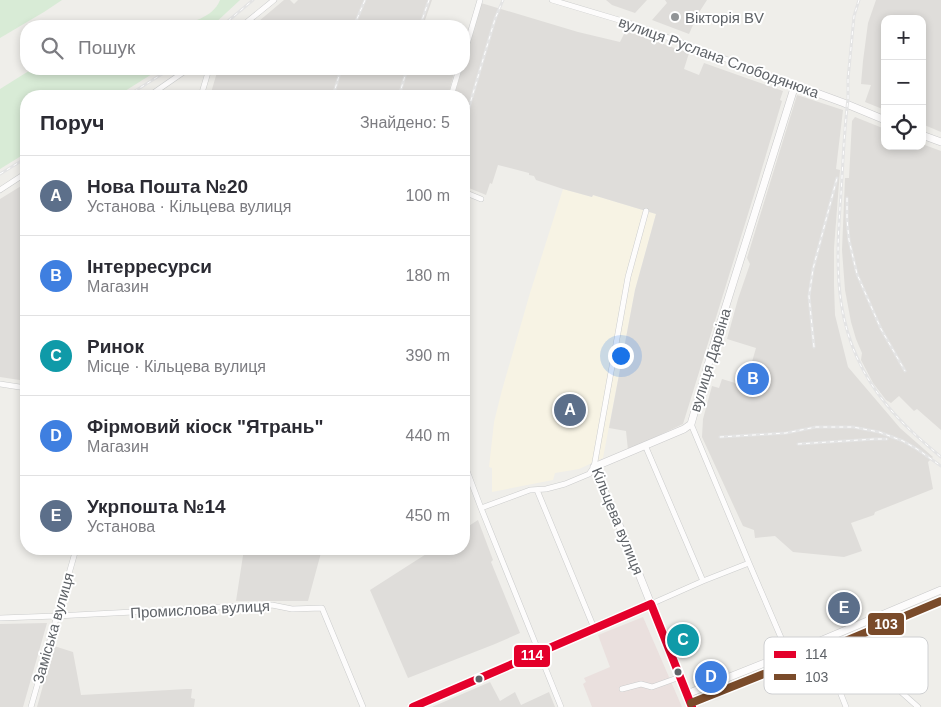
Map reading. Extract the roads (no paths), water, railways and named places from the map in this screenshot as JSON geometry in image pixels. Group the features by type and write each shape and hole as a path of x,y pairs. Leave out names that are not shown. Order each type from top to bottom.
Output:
{"street":[{"path":"249,20 274,0"},
{"path":"470,34 480,0"},
{"name":"вулиця Руслана Слободянюка","path":"552,0 629,23 881,118"},
{"path":"158,90 179,75"},
{"path":"204,90 207,75"},
{"path":"453,90 458,75"},
{"name":"вулиця Дарвіна","path":"781,637 691,424 795,85"},
{"path":"926,136 941,142"},
{"path":"0,190 20,178"},
{"path":"470,194 481,199"},
{"name":"Кільцева вулиця","path":"646,211 628,277 594,467 623,534 692,707"},
{"path":"0,384 20,387"},
{"path":"480,508 530,490 546,489 565,484 589,474 594,467 684,429 691,424"},
{"path":"645,445 703,581"},
{"path":"470,480 561,707"},
{"path":"537,490 594,628"},
{"name":"Заміська вулиця","path":"30,707 74,555"},
{"path":"413,707 703,581 749,563"},
{"path":"830,637 941,590"},
{"name":"Промислова вулиця","path":"0,618 191,610 236,606 272,605 292,609 322,608 363,707"},
{"path":"870,620 877,637"},
{"path":"686,694 764,663"},
{"path":"622,689 641,684 652,687 680,677"},
{"path":"841,694 846,707"},
{"path":"903,694 918,707"}],"railway":[{"path":"229,20 253,0"},
{"path":"357,20 365,0"},
{"path":"422,20 429,0"},
{"path":"470,104 495,19 503,0"},
{"path":"859,0 854,16 848,79 839,223 838,251 841,304 847,330 856,355 869,380 886,404 899,418 941,457"},
{"path":"137,90 160,75"},
{"path":"335,90 339,75"},
{"path":"401,90 405,75"},
{"path":"0,174 20,162"},
{"path":"814,347 809,296 813,269 837,178"},
{"path":"847,198 849,240 857,274 881,329 905,371"},
{"path":"720,437 786,433 816,427 853,427 879,432 903,441 941,466"},
{"path":"798,444 887,439"}],"place":[{"name":"Вікторія BV","path":"675,17"},
{"name":"Інтерресурси","path":"753,379"},
{"name":"Нова Пошта №20","path":"570,410"},
{"name":"Укрпошта №14","path":"844,608"},
{"name":"Ринок","path":"683,640"},
{"name":"Фірмовий кіоск \"Ятрань\"","path":"711,677"}]}
